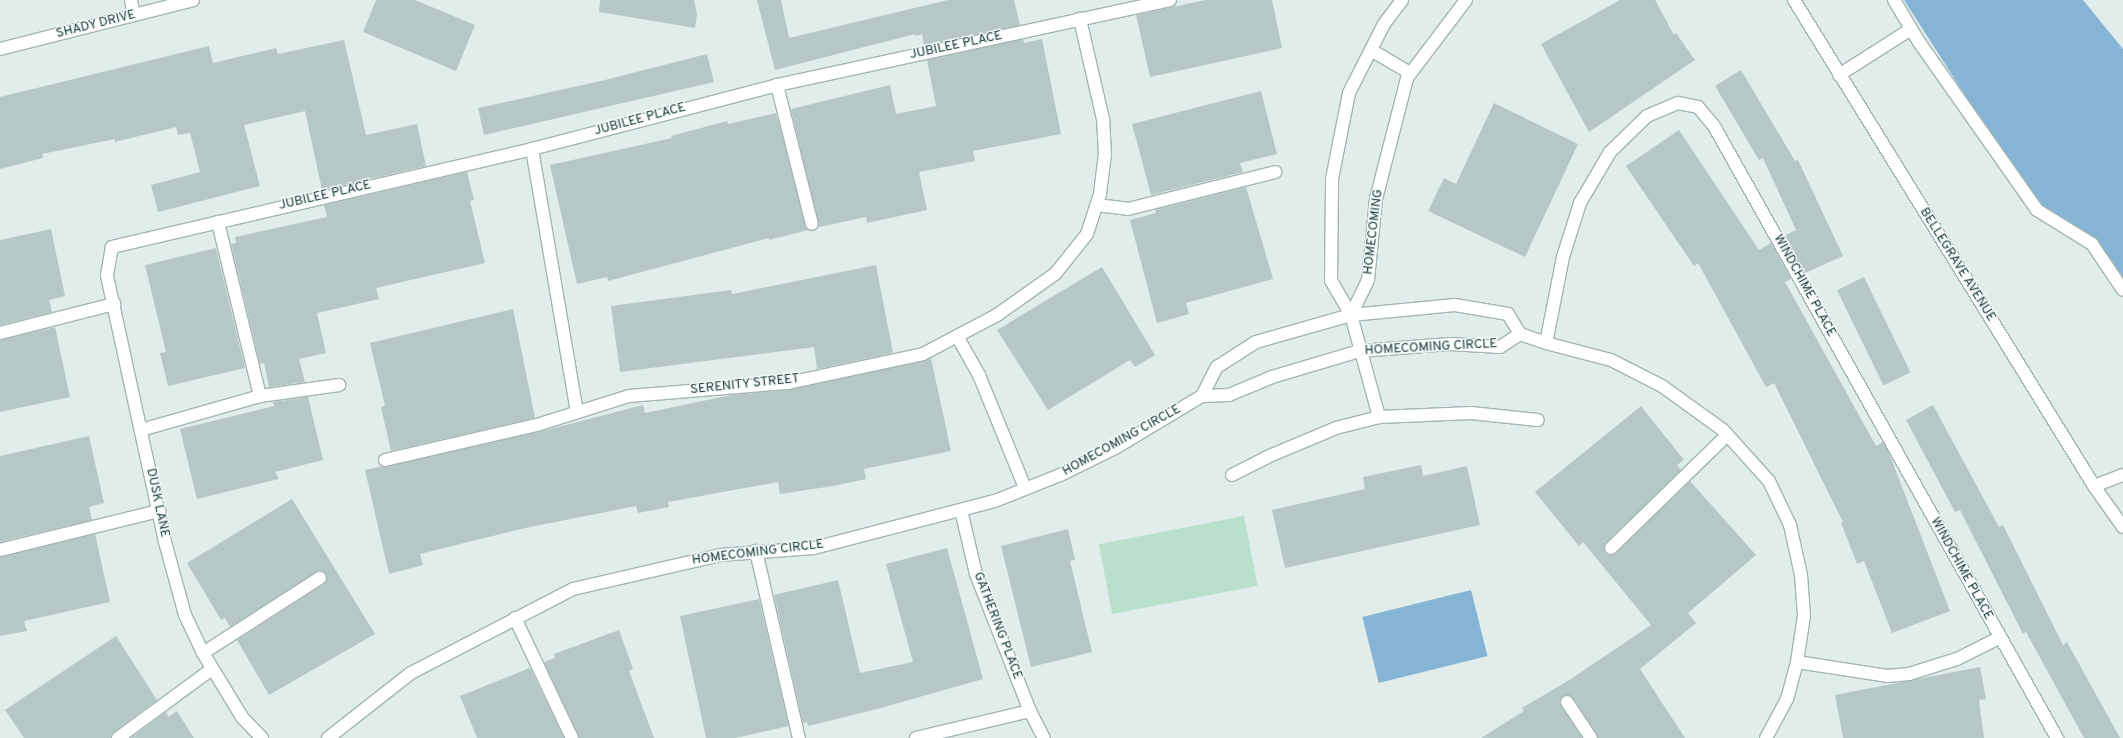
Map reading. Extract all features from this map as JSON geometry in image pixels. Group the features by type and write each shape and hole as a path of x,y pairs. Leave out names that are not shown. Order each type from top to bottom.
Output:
{"street":[{"path":"131,0 134,15"},
{"name":"SHADY DRIVE","path":"0,49 193,0"},
{"name":"JUBILEE PLACE","path":"112,247 532,149 777,85 1170,0"},
{"path":"1378,417 1351,315 1331,281 1332,179 1349,93 1384,24 1402,0"},
{"name":"HOMECOMING","path":"1351,315 1368,280 1376,200 1407,78 1466,0"},
{"name":"BELLEGRAVE AVENUE","path":"1794,0 1839,76 2094,486 2123,527"},
{"path":"1894,0 1911,29 2037,210 2092,244 2123,290"},
{"name":"SERENITY STREET","path":"385,460 537,425 629,396 788,384 923,354 998,315 1055,274 1087,234 1097,205 1105,155 1103,119 1080,19"},
{"path":"1839,76 1911,29"},
{"path":"1371,50 1410,73"},
{"path":"777,85 812,224"},
{"name":"WINDCHIME PLACE","path":"1546,343 1563,257 1580,203 1610,152 1647,116 1678,103 1698,107 1714,126 2057,738"},
{"path":"532,149 577,412"},
{"path":"1097,205 1128,209 1275,172"},
{"path":"218,222 260,396"},
{"name":"DUSK LANE","path":"112,247 107,275 158,511 185,615 203,653 242,717 262,738"},
{"path":"0,333 114,304"},
{"path":"1202,396 1217,367 1241,350 1256,342 1351,315 1455,305 1508,314 1520,334 1546,343 1611,360 1662,386 1727,435 1769,481 1790,525 1801,575 1804,616 1797,662 1787,699 1766,738"},
{"name":"HOMECOMING CIRCLE","path":"328,738 410,673 573,589 642,571 720,555 756,551 814,548 995,501 1025,488 1060,476 1115,448 1202,396 1229,395 1272,377 1360,351 1450,344 1500,347 1520,334"},
{"path":"956,336 979,375 1025,488"},
{"path":"141,430 260,396 339,385"},
{"path":"1232,475 1267,457 1336,428 1378,417 1471,413 1538,420"},
{"path":"1611,548 1727,435"},
{"path":"2094,486 2123,475"},
{"name":"GATHERING PLACE","path":"961,510 976,574 1030,711 1044,738"},
{"path":"0,550 158,511"},
{"path":"756,551 799,738"},
{"path":"203,653 320,578"},
{"path":"515,618 572,738"},
{"path":"1797,662 1887,676 1909,674 1957,659 2000,638"},
{"path":"118,738 212,669"},
{"path":"1567,702 1591,738"},
{"path":"916,738 1030,711"}],"green space":[{"path":"1244,516 1258,586 1112,614 1099,544"}],"water":[{"path":"1904,0 2083,0 2123,49 2123,282 2093,237 2048,212 2008,162"},
{"path":"1471,590 1487,656 1379,683 1362,617"}],"building":[{"path":"376,0 415,0 475,25 456,71 363,32"},
{"path":"600,0 694,0 697,14 695,28 599,12"},
{"path":"757,0 781,0 789,38 948,0 1014,0 1020,25 924,46 922,34 915,36 915,34 775,70"},
{"path":"1205,0 1272,0 1282,48 1150,77 1136,15"},
{"path":"1620,0 1655,0 1674,35 1676,33 1695,60 1589,132 1541,44"},
{"path":"1023,39 1024,43 1042,39 1061,134 973,151 975,161 919,172 927,210 867,223 866,217 819,227 791,109 890,85 896,114 936,106 927,60"},
{"path":"344,40 366,135 417,124 426,166 322,190 305,111 244,125 260,186 158,212 151,185 200,172 190,133 178,135 176,127 115,142 115,139 42,154 43,158 0,169 0,97 209,46 213,63 276,48 278,54"},
{"path":"707,54 714,82 484,135 478,108 605,80"},
{"path":"1741,70 1795,161 1798,160 1843,256 1805,273 1784,236 1796,230 1763,158 1759,160 1715,86"},
{"path":"1261,91 1277,154 1240,163 1243,172 1151,195 1132,124"},
{"path":"1494,103 1578,144 1525,257 1428,211 1444,178 1456,184"},
{"path":"776,113 808,230 769,240 769,238 608,281 607,277 577,284 550,165 672,138 671,136 727,121 728,124"},
{"path":"1679,130 1759,250 1771,243 1791,279 1785,282 1876,446 1883,442 1889,453 1950,611 1892,633 1864,561 1857,564 1841,523 1843,522 1774,383 1766,387 1698,263 1694,266 1626,166"},
{"path":"467,172 474,200 470,201 485,263 376,288 379,299 317,313 326,353 299,359 305,382 269,387 264,363 260,364 231,244 236,243 235,237 327,217 324,205"},
{"path":"1246,187 1273,279 1186,303 1189,314 1157,323 1130,220 1156,213 1155,210"},
{"path":"51,229 65,296 49,300 52,312 0,325 0,240"},
{"path":"216,248 245,368 168,386 160,353 166,352 145,265"},
{"path":"876,265 893,353 817,369 814,347 620,372 611,306 731,290 732,294"},
{"path":"1102,267 1155,355 1135,367 1130,360 1048,410 997,330"},
{"path":"1864,277 1910,372 1884,385 1837,290"},
{"path":"513,309 535,418 391,451 381,407 385,406 370,343"},
{"path":"55,327 70,397 0,412 0,340"},
{"path":"931,358 951,451 864,469 866,479 833,486 780,494 778,482 668,502 669,507 638,513 636,506 525,528 420,554 423,565 389,574 365,470 539,432 643,405 645,413 731,395 789,390"},
{"path":"308,397 323,460 275,472 279,479 197,499 180,429 274,406 273,402"},
{"path":"1933,405 1999,527 2003,525 2063,645 2067,642 2120,738 2084,738 2026,632 2023,634 1960,510 1955,512 1906,420"},
{"path":"1641,406 1684,460 1677,465 1681,470 1606,543 1605,553 1609,555 1616,553 1690,481 1756,555 1688,613 1696,623 1640,669 1685,738 1598,738 1573,698 1567,695 1560,698 1561,706 1582,738 1481,738 1524,711 1522,708 1571,679 1651,625 1583,542 1579,546 1535,492"},
{"path":"89,436 104,503 89,507 92,520 0,542 0,456"},
{"path":"1421,465 1423,476 1467,466 1480,525 1285,568 1272,510 1365,489 1363,477"},
{"path":"292,499 375,634 269,695 237,640 324,584 326,574 323,571 316,572 230,627 225,618 221,620 187,563"},
{"path":"1068,529 1075,560 1070,561 1092,652 1031,667 1001,546"},
{"path":"95,534 110,602 24,621 27,631 0,636 0,557"},
{"path":"947,548 983,679 877,709 808,726 807,722 803,723 774,595 838,580 860,673 913,662 886,564"},
{"path":"759,599 789,726 735,738 706,738 680,616"},
{"path":"619,630 633,669 629,671 654,738 579,738 544,662 555,658 554,654"},
{"path":"116,636 157,700 114,732 111,738 24,738 5,710"},
{"path":"1980,667 1986,699 1979,700 1984,738 1843,738 1835,695"},
{"path":"530,668 564,738 477,738 460,696"},
{"path":"177,711 194,738 131,738 166,712 168,717"}]}
